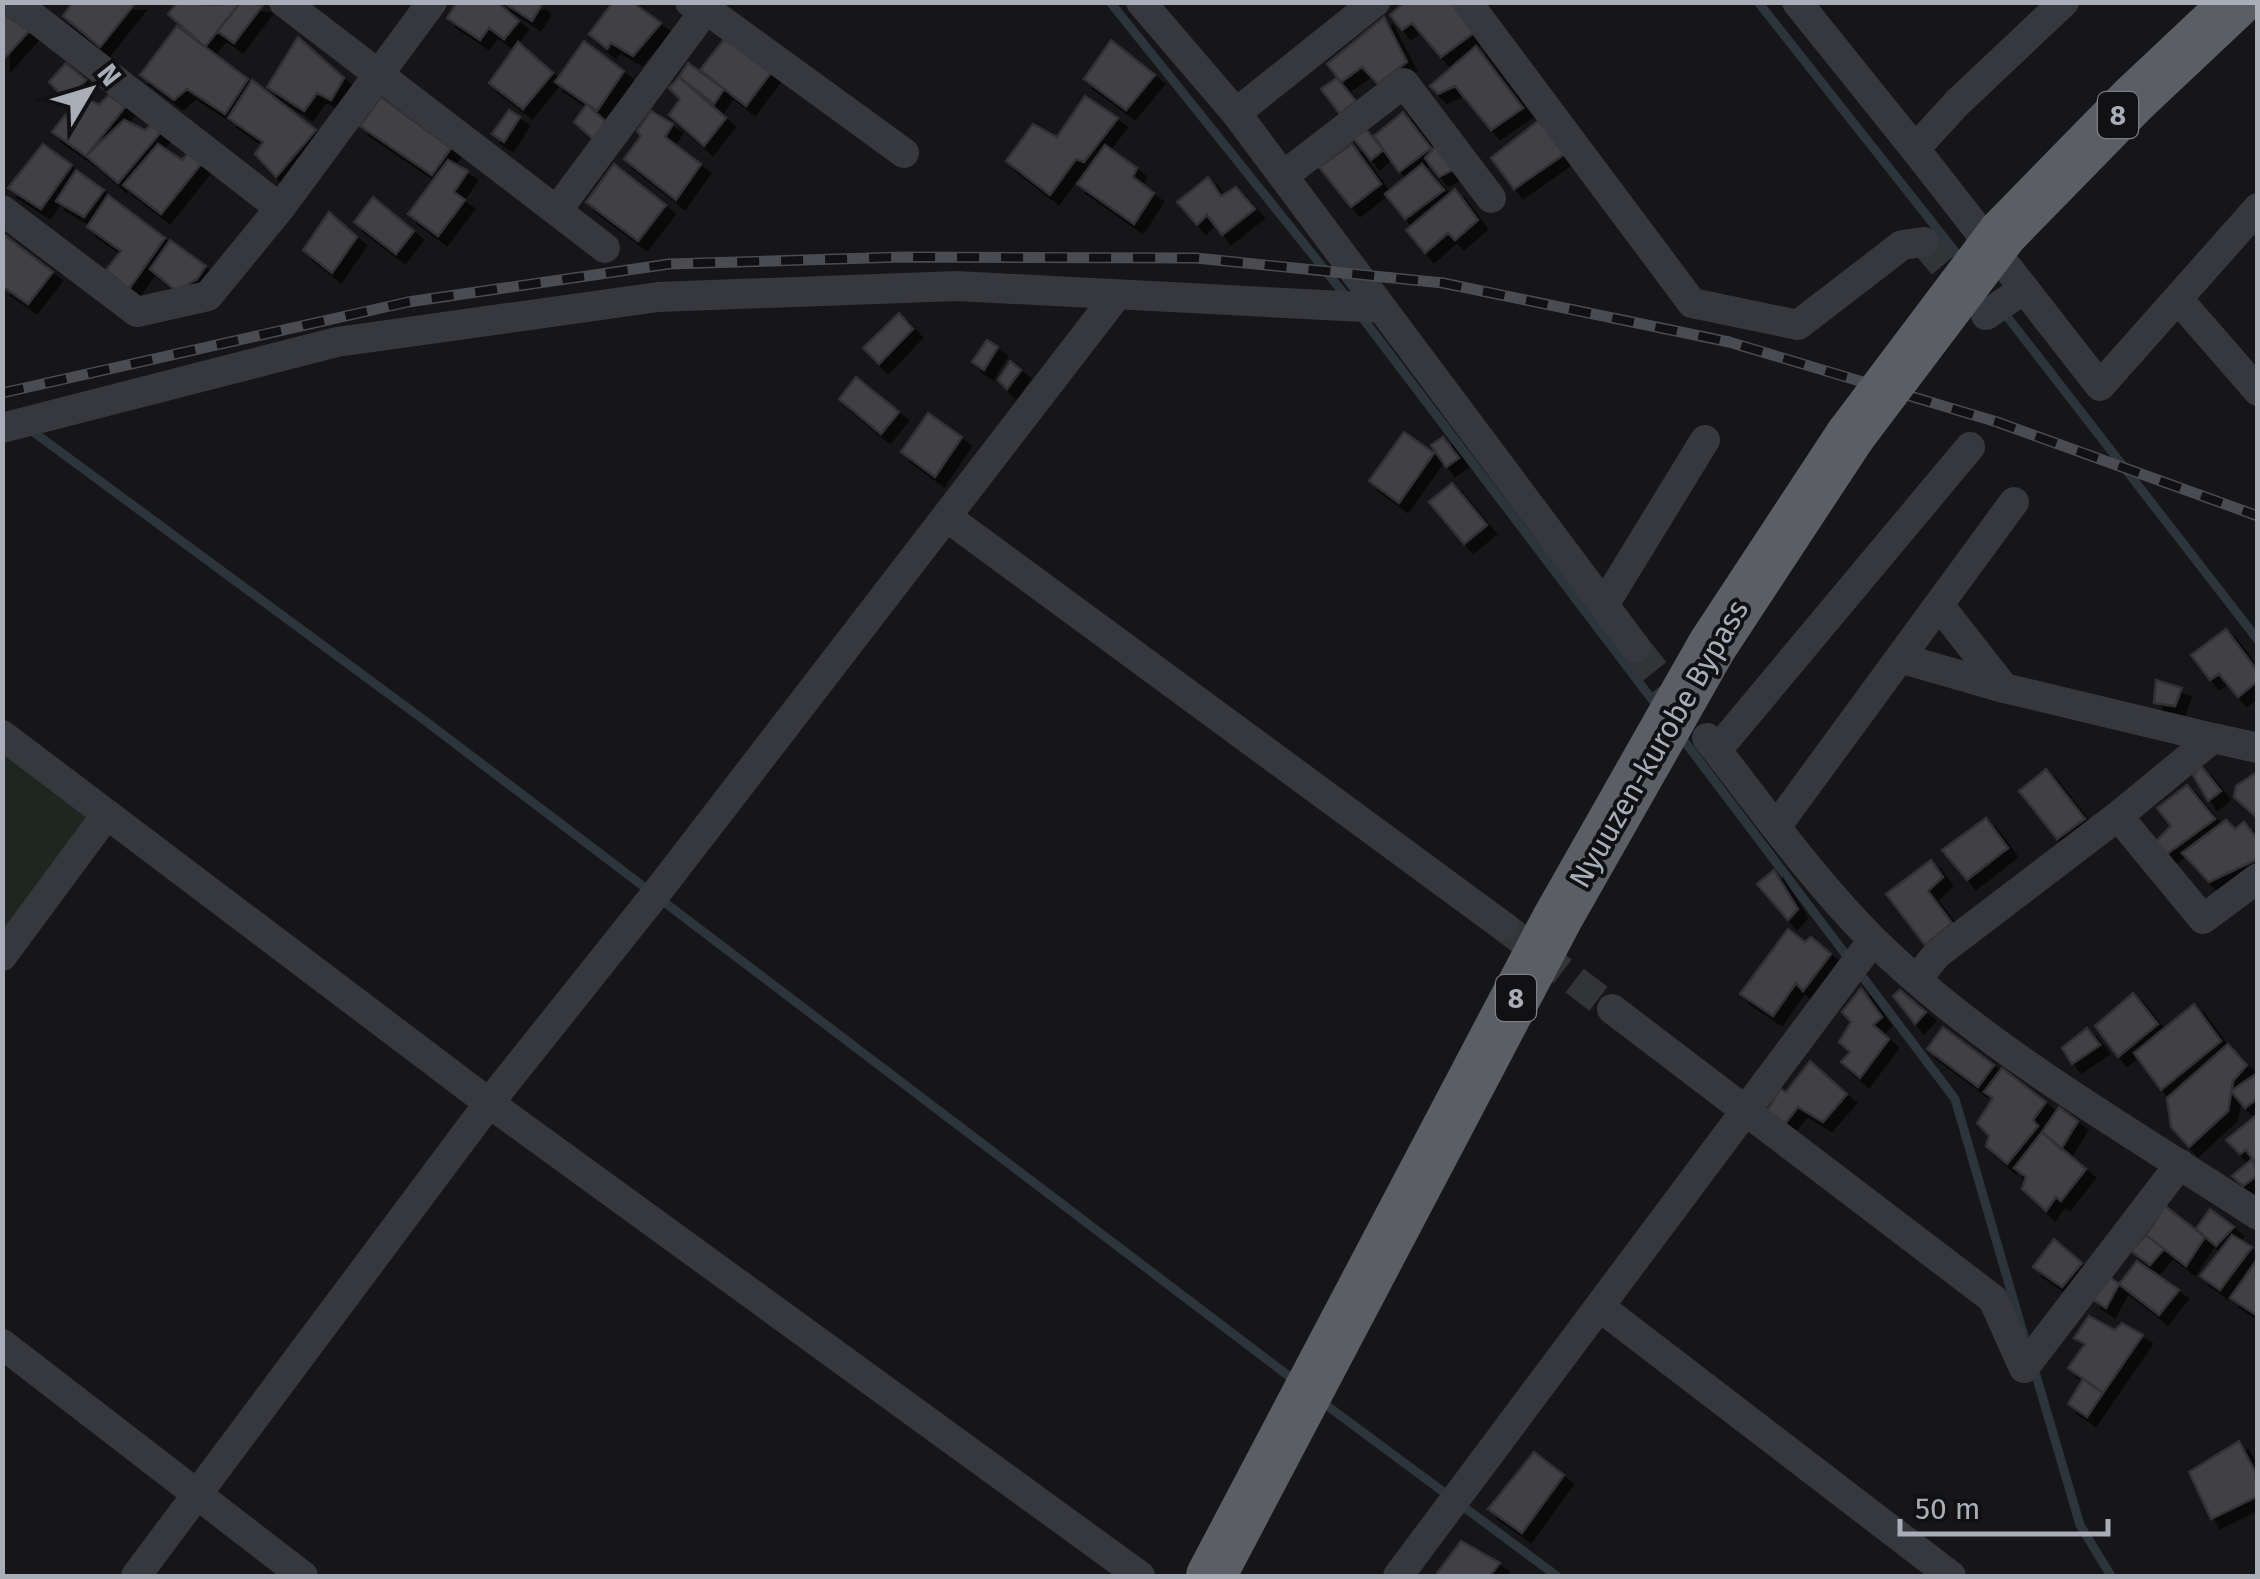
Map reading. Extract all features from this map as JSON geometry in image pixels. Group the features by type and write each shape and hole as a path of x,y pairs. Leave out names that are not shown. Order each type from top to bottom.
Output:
{"highway":[{"name":"Nyuuzen-kurobe Bypass","path":"1211,1576 1557,919 1712,646 1850,436 2003,233 2133,100 2238,2"}],"street":[{"path":"14,2 280,208"},
{"path":"284,2 605,248"},
{"path":"2,210 137,312 208,296 280,208 432,2"},
{"path":"1141,2 1236,113 1636,648"},
{"path":"1236,113 1375,2"},
{"path":"1466,2 1692,303 1798,325 1902,245 1924,242"},
{"path":"1797,2 2100,386 2258,208"},
{"path":"1914,149 1957,102 2064,2"},
{"path":"558,209 698,6 904,153"},
{"path":"1283,176 1404,83 1491,198"},
{"path":"2,428 336,342 658,297 957,286 1382,308"},
{"path":"1986,314 2024,289"},
{"path":"136,1576 489,1103 948,518 1116,296"},
{"path":"2178,299 2258,391"},
{"path":"1604,605 1704,440"},
{"path":"1970,447 1712,744 1776,828 1874,940 1916,979 2032,1068 2258,1215"},
{"path":"1776,828 2014,502"},
{"path":"948,518 1502,926"},
{"path":"1939,605 2004,688"},
{"path":"1900,658 2004,688 2258,748"},
{"path":"2,735 489,1103 1140,1576"},
{"path":"1916,979 1937,954 2214,738"},
{"path":"2,956 107,814"},
{"path":"2118,816 2203,919 2258,878"},
{"path":"1398,1576 1874,940"},
{"path":"1612,1009 1993,1299 2024,1368 2180,1164"},
{"path":"1600,1307 1950,1576"},
{"path":"2,1344 303,1576"}],"shaded area":[{"path":"2,750 90,817 2,934"}],"building":[{"path":"73,2 136,2 100,47 63,16"},
{"path":"178,2 241,2 205,47 168,14"},
{"path":"241,2 263,5 234,43 217,31"},
{"path":"457,2 497,2 519,21 504,39 489,28 480,40 447,18"},
{"path":"503,2 537,2 541,6 532,21"},
{"path":"613,2 632,2 661,23 633,56 611,43 607,49 589,34"},
{"path":"1405,2 1453,2 1475,32 1441,57 1412,23 1402,30 1390,15"},
{"path":"2,12 29,31 2,61"},
{"path":"1384,17 1407,62 1378,84 1362,67 1341,82 1327,64"},
{"path":"177,26 248,79 225,114 187,89 174,100 140,75"},
{"path":"298,37 344,78 331,100 317,93 304,111 267,87"},
{"path":"726,37 773,70 746,106 700,70"},
{"path":"1111,40 1155,75 1126,110 1084,79"},
{"path":"584,41 624,71 597,111 555,82"},
{"path":"518,42 553,73 523,109 489,83"},
{"path":"1476,46 1523,108 1491,130 1455,86 1438,94 1430,86"},
{"path":"66,63 86,80 67,101 49,82"},
{"path":"688,63 724,89 714,104 679,77"},
{"path":"679,77 726,118 704,146 669,115 680,99 669,88"},
{"path":"1337,78 1356,101 1340,114 1321,89"},
{"path":"252,80 316,130 276,177 255,154 263,142 228,118"},
{"path":"81,95 99,105 109,95 125,107 86,156 52,132"},
{"path":"1085,96 1118,118 1084,162 1076,159 1050,195 1006,161 1033,124 1057,137"},
{"path":"381,97 451,148 432,175 360,126"},
{"path":"587,104 606,122 594,140 574,122"},
{"path":"509,110 520,117 504,142 492,134"},
{"path":"651,111 673,124 665,137 701,164 676,200 624,159 641,136 637,131"},
{"path":"1403,112 1431,148 1399,172 1374,136"},
{"path":"124,120 145,130 152,124 161,132 118,183 86,156"},
{"path":"1538,121 1566,153 1514,189 1491,158"},
{"path":"1366,129 1383,150 1371,160 1354,139"},
{"path":"43,144 72,165 41,209 8,188"},
{"path":"158,144 182,160 189,152 202,163 161,214 123,185"},
{"path":"1352,144 1381,184 1351,207 1319,167"},
{"path":"1105,145 1137,168 1133,177 1154,193 1134,224 1077,184"},
{"path":"1436,146 1454,169 1439,177 1425,158"},
{"path":"448,160 468,171 454,192 465,200 438,236 408,214"},
{"path":"614,164 666,205 638,241 586,202"},
{"path":"1422,164 1444,190 1405,219 1385,194"},
{"path":"76,170 104,190 84,217 56,201"},
{"path":"1208,177 1221,196 1236,187 1255,209 1222,235 1207,215 1197,225 1177,202"},
{"path":"1455,189 1478,220 1455,240 1448,233 1425,253 1406,230"},
{"path":"108,195 165,238 129,289 106,270 121,251 87,227"},
{"path":"373,197 414,231 396,254 354,222"},
{"path":"329,212 357,237 332,273 303,250"},
{"path":"2,233 53,272 28,304 2,286"},
{"path":"170,240 206,266 197,279 176,291 150,269"},
{"path":"899,313 913,329 879,364 863,348"},
{"path":"987,340 998,347 984,370 972,362"},
{"path":"1010,361 1021,370 1007,389 998,380"},
{"path":"856,377 899,412 881,434 839,399"},
{"path":"928,413 962,437 935,477 901,452"},
{"path":"1404,432 1434,453 1399,503 1369,481"},
{"path":"1443,437 1459,458 1446,467 1431,445"},
{"path":"1452,483 1487,525 1464,544 1429,502"},
{"path":"2226,629 2258,672 2258,681 2238,697 2219,674 2210,680 2191,655"},
{"path":"2156,680 2182,688 2175,706 2154,703"},
{"path":"2201,766 2221,791 2208,801 2193,775"},
{"path":"2046,769 2085,819 2057,839 2019,791"},
{"path":"2258,775 2258,819 2234,797 2236,786"},
{"path":"2187,785 2215,819 2164,856 2153,844 2171,826 2157,808"},
{"path":"1986,818 2008,848 1967,880 1942,850"},
{"path":"2226,820 2235,829 2244,822 2258,840 2258,859 2209,882 2182,853"},
{"path":"1931,860 1943,877 1928,891 1952,923 1925,945 1886,894"},
{"path":"1774,870 1798,909 1788,920 1757,884"},
{"path":"1788,929 1805,942 1811,937 1831,954 1803,991 1796,983 1773,1016 1740,994"},
{"path":"1861,988 1882,1017 1873,1025 1889,1039 1860,1078 1841,1062 1850,1052 1839,1042 1851,1022 1842,1012"},
{"path":"1900,990 1926,1012 1915,1024 1893,996"},
{"path":"2133,993 2158,1024 2118,1057 2095,1026"},
{"path":"2194,1004 2221,1041 2161,1090 2134,1053"},
{"path":"1943,1027 1994,1065 1978,1087 1927,1049"},
{"path":"2087,1028 2100,1045 2072,1064 2062,1048"},
{"path":"2228,1044 2247,1065 2233,1081 2228,1111 2189,1147 2171,1127 2167,1098"},
{"path":"1810,1061 1847,1094 1823,1122 1798,1107 1784,1125 1766,1112 1780,1089 1786,1092"},
{"path":"2002,1068 2046,1102 2033,1120 2038,1126 2007,1164 1986,1146 1989,1136 1977,1123 1993,1098 1984,1092"},
{"path":"2256,1074 2258,1098 2245,1108 2231,1091"},
{"path":"2059,1107 2078,1121 2061,1149 2042,1132"},
{"path":"2258,1114 2258,1167 2246,1150 2240,1154 2226,1140"},
{"path":"2042,1132 2086,1169 2061,1201 2056,1197 2046,1211 2022,1189 2026,1177 2014,1168"},
{"path":"2252,1159 2258,1175 2243,1186 2232,1176"},
{"path":"2165,1206 2205,1237 2186,1266 2146,1235"},
{"path":"2210,1209 2234,1227 2216,1246 2196,1229"},
{"path":"2146,1235 2164,1249 2150,1265 2131,1251"},
{"path":"2232,1235 2252,1247 2220,1290 2200,1276"},
{"path":"2054,1239 2082,1263 2062,1287 2033,1267"},
{"path":"2258,1258 2258,1316 2230,1298"},
{"path":"2137,1261 2179,1290 2159,1315 2119,1284"},
{"path":"2107,1275 2119,1284 2106,1308 2092,1299"},
{"path":"2089,1316 2115,1330 2122,1323 2143,1335 2103,1393 2068,1368 2085,1344 2074,1338"},
{"path":"2083,1379 2103,1393 2087,1417 2068,1404"},
{"path":"2239,1441 2258,1477 2258,1496 2211,1519 2189,1472"},
{"path":"1534,1452 1564,1475 1522,1533 1488,1509"},
{"path":"1461,1541 1500,1563 1490,1576 1435,1576"}],"waterway":[{"path":"1110,2 1349,300"},
{"path":"1758,2 1961,259"},
{"path":"2002,310 2258,640"},
{"path":"1361,316 1657,706"},
{"path":"28,428 424,720 1294,1380"},
{"path":"1679,734 1955,1099 2024,1336"},
{"path":"2033,1365 2080,1525 2111,1576"},
{"path":"1322,1402 1557,1576"}],"tunnel":[{"path":"1924,242 1971,297"},
{"path":"1636,648 1687,712"},
{"path":"1503,926 1612,1009"}],"railway":[{"path":"2,393 408,302 669,264 903,257 1196,258 1443,283 1729,342 1997,422 2258,516"}]}
